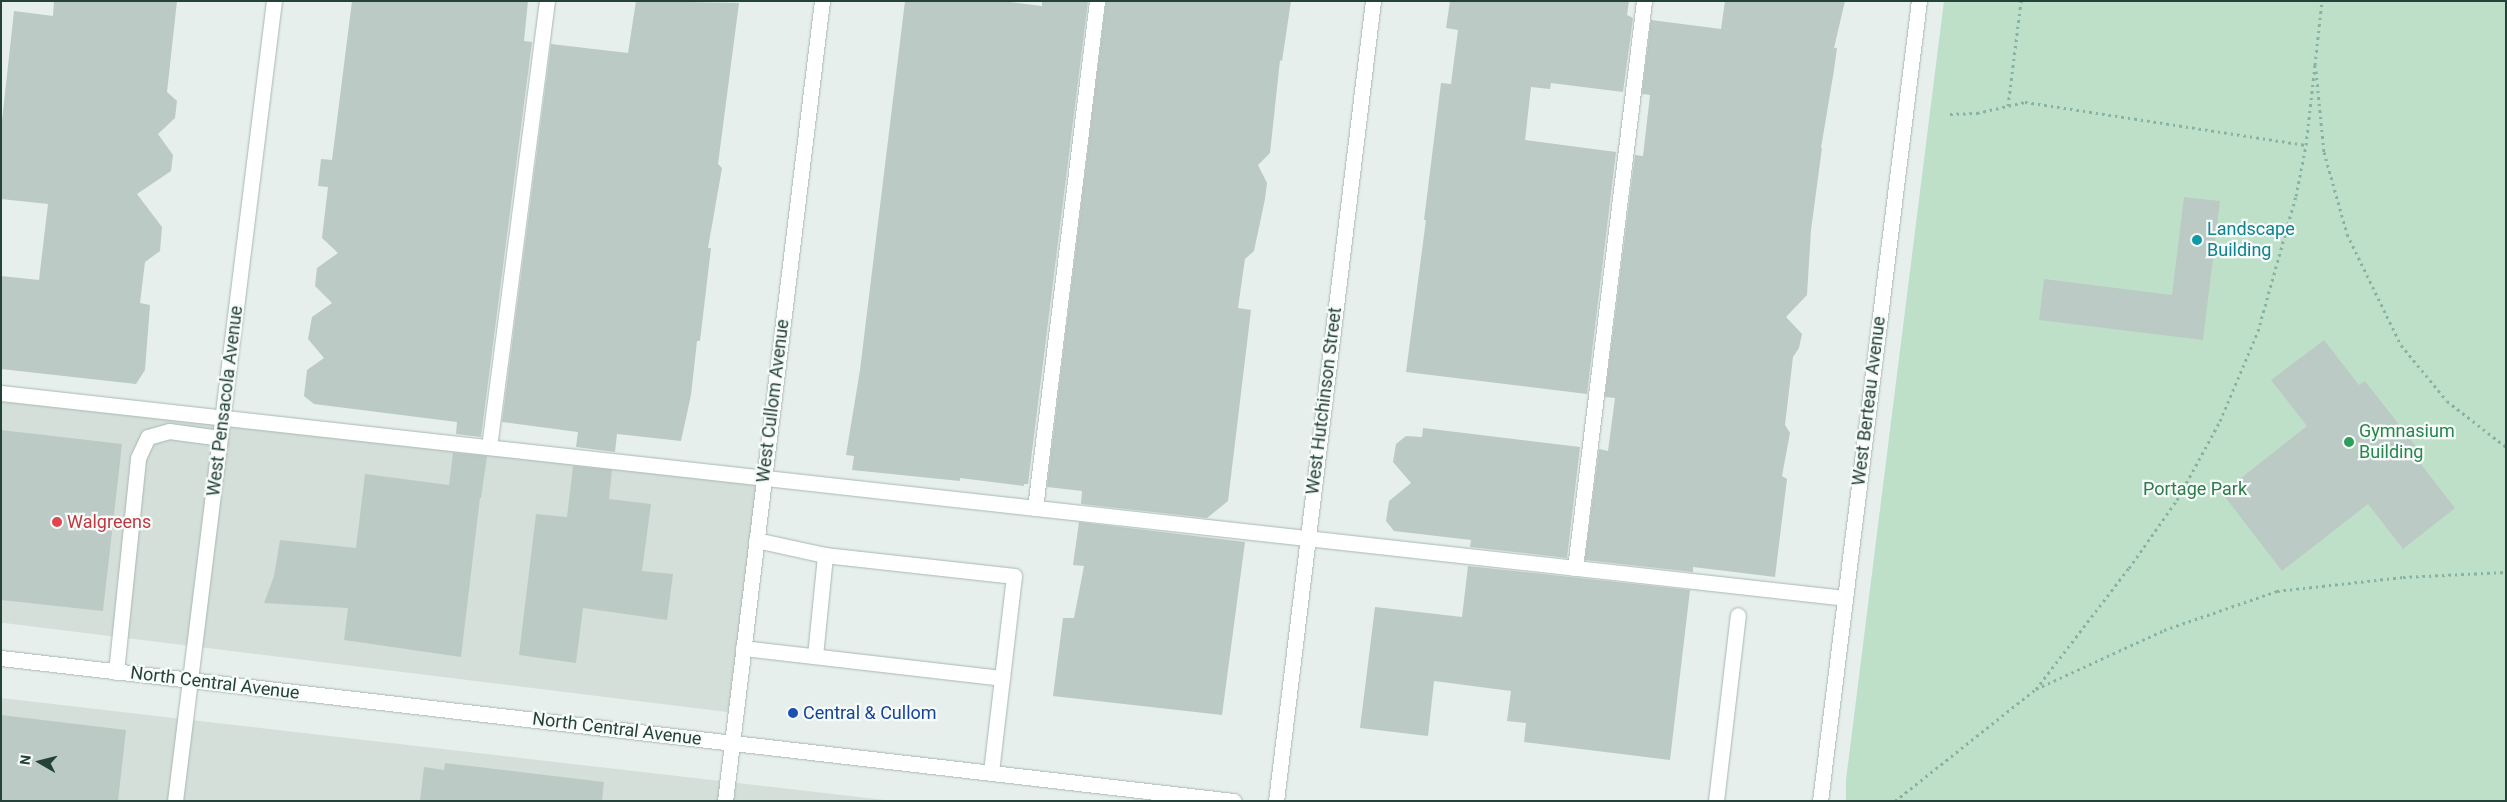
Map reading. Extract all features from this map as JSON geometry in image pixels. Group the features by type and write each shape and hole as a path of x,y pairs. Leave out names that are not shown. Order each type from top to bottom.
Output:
{"street":[{"name":"West Pensacola Avenue","path":"175,801 224,418 274,1"},
{"path":"489,447 547,1"},
{"name":"West Cullom Avenue","path":"724,801 822,1"},
{"path":"1035,508 1097,1"},
{"name":"West Hutchinson Street","path":"1276,801 1373,1"},
{"path":"1575,568 1644,1"},
{"name":"West Berteau Avenue","path":"1820,801 1919,1"},
{"path":"1,393 1845,598"},
{"path":"116,672 138,458 148,437 169,431 220,438"},
{"path":"756,540 825,554 1014,576 991,773"},
{"path":"815,656 825,554"},
{"path":"1716,801 1738,615"},
{"path":"744,648 1002,678"},
{"name":"North Central Avenue","path":"1,658 1234,801"}],"path":[{"path":"2008,106 2021,1"},
{"path":"2036,689 2177,500 2220,422 2258,332 2296,196 2306,145 2322,1"},
{"path":"2315,65 2324,152 2347,234 2401,345 2447,401 2506,447"},
{"path":"1950,114 1977,114 2025,102 2306,145"},
{"path":"1896,801 2036,689 2164,630 2276,591 2403,577 2506,572"}],"shaded area":[{"path":"1,390 757,483 729,712 1,623"},
{"path":"1,698 893,801 1,801"}],"green space":[{"name":"Portage Park","path":"1944,1 2506,1 2506,801 1846,801 1846,780"}],"building":[{"path":"54,1 177,1 167,92 177,101 175,118 158,134 173,155 171,171 137,194 162,227 160,251 145,262 140,303 150,305 145,370 136,384 1,369 1,276 39,280 48,204 1,199 1,130 14,11 53,16"},
{"path":"352,1 528,1 524,41 532,42 481,437 456,434 457,422 314,404 304,396 307,370 324,358 308,339 312,317 332,303 315,286 317,268 338,253 322,238 328,187 318,186 321,159 332,160"},
{"path":"636,1 739,3 718,164 722,168 708,248 711,248 700,341 697,341 691,395 681,441 617,434 615,452 576,447 578,432 502,422 551,44 628,53"},
{"path":"905,1 1002,1 1042,6 1042,1 1088,1 1028,484 1024,484 1024,486 960,478 960,481 852,470 854,456 846,455 860,370"},
{"path":"1106,1 1291,1 1282,61 1280,60 1270,153 1258,165 1267,183 1265,199 1254,251 1245,259 1238,308 1251,310 1228,501 1207,518 1081,504 1082,491 1047,487"},
{"path":"1450,1 1629,1 1627,15 1633,18 1623,92 1551,83 1550,89 1531,87 1525,140 1616,152 1587,394 1406,372 1426,220 1424,220 1441,83 1451,84 1458,30 1446,28"},
{"path":"1725,1 1845,1 1834,48 1837,48 1821,148 1811,230 1807,295 1786,317 1802,334 1799,348 1793,357 1785,425 1790,433 1782,476 1787,479 1775,577 1693,567 1693,572 1585,560 1599,449 1608,451 1615,398 1605,397 1635,155 1643,156 1650,95 1642,94 1651,20 1721,29"},
{"name":"Landscape Building","path":"2184,197 2220,201 2203,340 2039,320 2044,279 2172,295"},
{"name":"Gymnasium Building","path":"2324,340 2359,385 2365,381 2425,458 2420,463 2455,508 2403,549 2368,504 2282,571 2222,493 2307,426 2271,380"},
{"path":"1423,428 1580,447 1567,558 1470,547 1471,540 1394,531 1386,521 1389,501 1411,483 1393,462 1396,444 1406,436 1422,437"},
{"name":"Walgreens","path":"1,430 122,444 103,611 1,600"},
{"path":"453,453 487,456 480,498 461,657 344,640 348,608 264,603 274,576 280,540 356,548 365,474 449,485"},
{"path":"573,466 612,470 609,499 651,504 642,571 673,574 667,620 583,608 576,663 519,655 536,514 567,517"},
{"path":"1079,522 1245,542 1222,715 1053,696 1063,618 1074,618 1084,566 1073,565"},
{"path":"1468,566 1690,590 1670,760 1524,742 1526,723 1507,721 1511,691 1434,681 1428,736 1360,728 1375,607 1462,617"},
{"path":"1,715 126,730 118,801 1,801"},
{"path":"445,763 604,782 602,801 420,801 424,767 444,770"}],"place":[{"name":"Landscape Building","path":"2197,240"},
{"name":"Gymnasium Building","path":"2349,442"},
{"name":"Walgreens","path":"57,522"},
{"name":"Central & Cullom","path":"793,713"}]}
